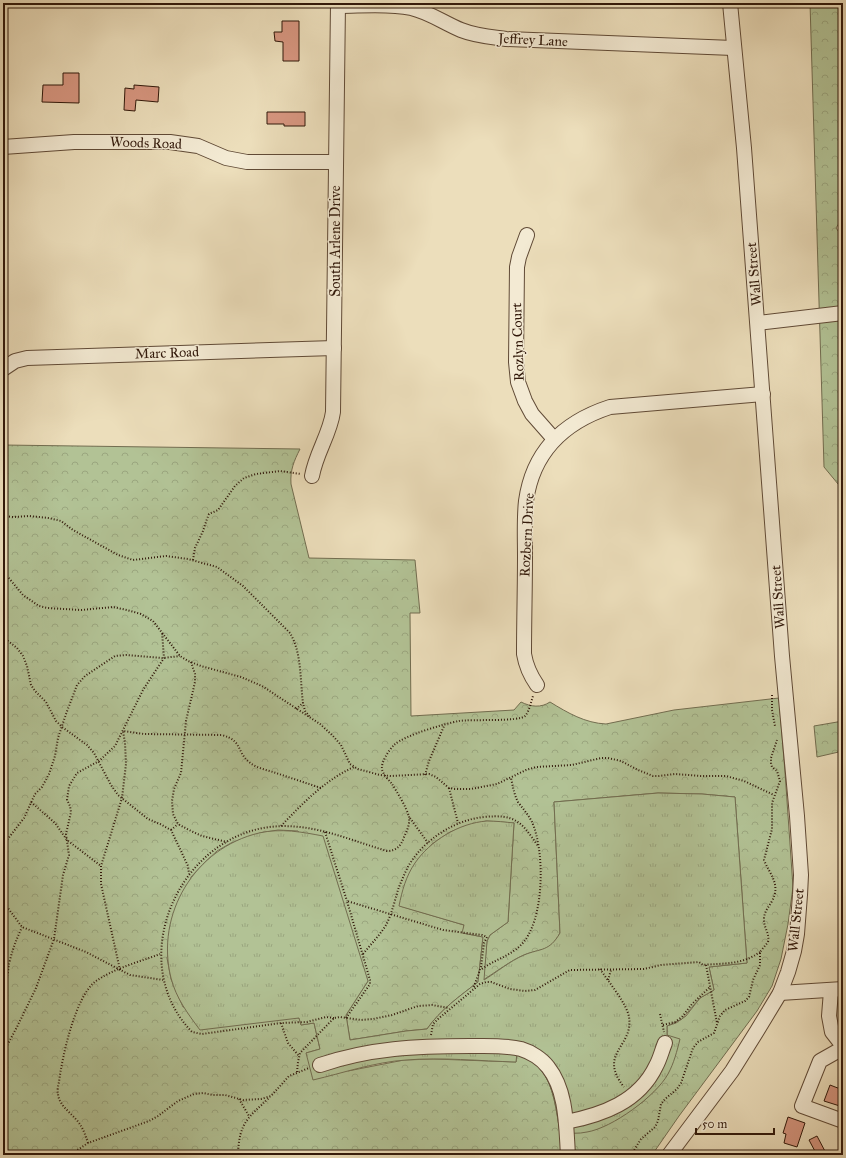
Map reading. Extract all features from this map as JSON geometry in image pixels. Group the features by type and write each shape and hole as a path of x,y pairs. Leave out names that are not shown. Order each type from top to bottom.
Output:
{"street":[{"name":"Wall Street","path":"670,1155 732,1071 780,993 788,972 797,934 801,875 781,648 744,148 730,3"},
{"name":"Jeffrey Lane","path":"338,5 397,6 409,8 428,14 471,33 506,39 734,48"},
{"name":"South Arlene Drive","path":"312,476 317,456 329,429 332,418 338,5"},
{"name":"Woods Road","path":"3,147 74,142 170,142 198,146 226,158 241,161 335,162"},
{"name":"Rozlyn Court","path":"527,235 518,257 517,267 516,374 521,393 532,414 554,439"},
{"path":"758,323 843,313"},
{"name":"Marc Road","path":"3,369 15,361 27,358 334,348"},
{"name":"Rozbern Drive","path":"536,686 529,674 524,654 526,501 533,474 540,460 554,439 574,423 593,413 610,407 763,394"},
{"path":"780,993 837,990 829,1016 832,1032 843,1047 820,1061 802,1106 843,1121"},
{"path":"566,1122 591,1117 605,1112 631,1096 648,1080 656,1066 664,1043"},
{"path":"320,1065 345,1056 374,1051 430,1046 499,1046 520,1049 531,1053 548,1067 558,1084 563,1101 566,1122 568,1155"}],"path":[{"path":"193,560 195,548 204,531 206,518 209,514 218,510 235,486 244,478 256,474 280,471 312,476"},
{"path":"3,516 29,516 61,521 73,530 118,555 133,560 166,556 193,560 217,567 238,582 290,633 294,641 297,654 303,703 305,711 311,718"},
{"path":"3,571 23,595 39,606 81,610 113,607 141,614 153,620 180,656 192,662 241,677 262,686 320,724 341,745 350,764 358,769 386,776 425,774 436,777 449,788 455,789 484,788 536,767 572,765 608,758 621,761 653,776 675,774 726,776 774,795"},
{"path":"3,1053 36,988 54,939 63,875 69,855 66,834 71,812 67,800 68,786 77,773 99,761 115,746 143,690 164,658 162,631"},
{"path":"3,637 17,648 23,656 35,691 46,702 56,721 87,745 99,761 111,785 122,798 148,819 171,830 188,866 189,874"},
{"path":"3,851 7,840 24,818 35,794 42,787 49,774 55,756 58,738 77,686 85,676 115,656 126,655 164,658 180,656"},
{"path":"192,662 195,674 184,734 181,773 174,789 172,801 173,814 178,824 202,836 227,842"},
{"path":"428,843 408,815 393,785 382,769 383,763 392,747 399,741 459,721 513,720 522,718 526,716 528,712 536,686"},
{"path":"772,691 772,710 777,732"},
{"path":"295,709 303,703"},
{"path":"425,774 428,761 444,726"},
{"path":"123,731 144,734 222,734 231,738 250,762 263,769 321,788"},
{"path":"120,970 101,884 101,866 122,798 126,764 123,731"},
{"path":"430,1046 433,1024 480,984 486,982 491,982 510,989 525,991 535,990 570,970 644,969 661,965 699,962 706,965 743,961 760,952 768,942 768,933 764,926 764,917 766,909 775,894 776,887 775,880 764,860 772,829 772,803 780,781 777,771 772,767 771,758 777,738"},
{"path":"281,826 302,804 321,788 340,773 354,767"},
{"path":"481,969 512,952 522,944 531,929 537,910 540,893 538,846 532,823 514,793 511,778"},
{"path":"449,788 458,824"},
{"path":"31,802 55,823 67,840 101,866"},
{"path":"408,815 408,827 403,841 398,848 393,851 381,849 312,828 281,826 263,828 248,832 227,842 208,855 189,874 173,901 166,922 160,954 163,980 173,1005 187,1027 192,1032 197,1034 281,1023 307,1022 326,1017 361,1020 373,1019 392,1016 418,1006 432,1005 450,1008"},
{"path":"363,954 386,925 409,865 422,847 432,839 458,824 479,817 496,816 509,817 519,822 528,830 538,846"},
{"path":"171,830 178,824"},
{"path":"325,831 369,973 370,984 346,1018"},
{"path":"3,898 5,904 22,927 86,952 130,975 163,980"},
{"path":"347,901 443,930 487,937 484,943 481,969 473,990"},
{"path":"3,984 8,976 9,962 12,951 22,927"},
{"path":"631,1155 641,1139 655,1127 658,1121 661,1104 664,1099 677,1089 681,1083 694,1048 698,1042 714,1033 720,1016 725,1010 745,1001 748,997 753,980 760,965 760,952"},
{"path":"88,1142 81,1126 62,1105 58,1095 61,1067 71,1026 83,998 95,982 160,954"},
{"path":"706,965 717,1023"},
{"path":"600,969 624,1005 629,1016 629,1025 626,1036 614,1060 614,1068 620,1082 631,1096"},
{"path":"608,981 611,970"},
{"path":"663,1025 675,1022 682,1017 692,1004 710,987"},
{"path":"660,1014 663,1025 664,1043"},
{"path":"297,1072 300,1053 334,1018"},
{"path":"281,1023 288,1043 299,1056"},
{"path":"238,1155 240,1132 249,1116 271,1096 289,1076 320,1065"},
{"path":"70,1155 88,1142 149,1121 178,1101 194,1094 203,1093 225,1095 243,1100 261,1099 271,1096"},
{"path":"239,1098 249,1116"}],"green space":[{"path":"810,3 843,3 843,217 836,228 843,238 843,490 824,467"},
{"path":"3,445 300,449 293,466 291,484 309,558 415,560 420,613 410,613 411,716 514,710 521,702 536,706 550,702 570,714 584,720 606,724 674,710 779,698 793,887 781,959 772,986 757,1011 652,1155 3,1155","holes":["658,793 702,794 735,797 747,963 709,967 714,990 700,998 686,1016 676,1023 667,1026 667,1035 657,1088 644,1101 616,1120 560,1133 549,1082 545,1075 532,1061 517,1053 516,1062 434,1059 404,1060 348,1071 306,1053 320,1049 314,1023 301,1025 299,1018 183,1007 171,979 167,958 191,877 217,851 231,843 260,833 278,830 298,831 368,981 346,1015 350,1040 427,1029 444,1009 478,982 483,937 463,933 464,925 400,906 407,879 432,844 450,832 466,826 486,821 514,823 508,922 490,935 487,941 483,980 519,957 548,947 560,933 554,802"]},
{"path":"843,721 843,751 817,757 814,726"},
{"path":"658,793 702,794 735,797 747,963 709,967 714,990 700,998 682,1019 667,1026 667,1035 680,1039 672,1066 662,1083 644,1101 632,1110 609,1124 597,1129 581,1133 560,1133 549,1082 535,1064 517,1053 516,1062 447,1059 394,1061 371,1065 313,1080 306,1053 320,1049 314,1023 301,1025 299,1018 200,1030 179,999 173,985 168,954 169,930 175,908 185,887 199,869 216,853 236,841 259,833 283,831 323,836 368,981 346,1015 350,1040 427,1029 444,1009 478,982 483,937 462,933 464,925 399,906 407,878 421,855 446,834 466,825 487,821 514,823 508,922 490,935 487,941 484,980 519,957 548,946 560,933 554,802"}],"building":[{"path":"282,21 299,21 299,61 283,61 283,42 275,41 274,32 282,32"},
{"path":"63,73 79,73 79,103 42,102 43,85 63,85"},
{"path":"134,85 159,87 158,102 136,100 135,111 124,110 125,88 134,89"},
{"path":"267,112 305,112 305,126 267,124"},
{"path":"830,1085 843,1090 843,1107 824,1101"},
{"path":"788,1117 805,1123 797,1147 784,1143 786,1134 783,1133"},
{"path":"817,1136 827,1155 817,1155 809,1140"}]}
